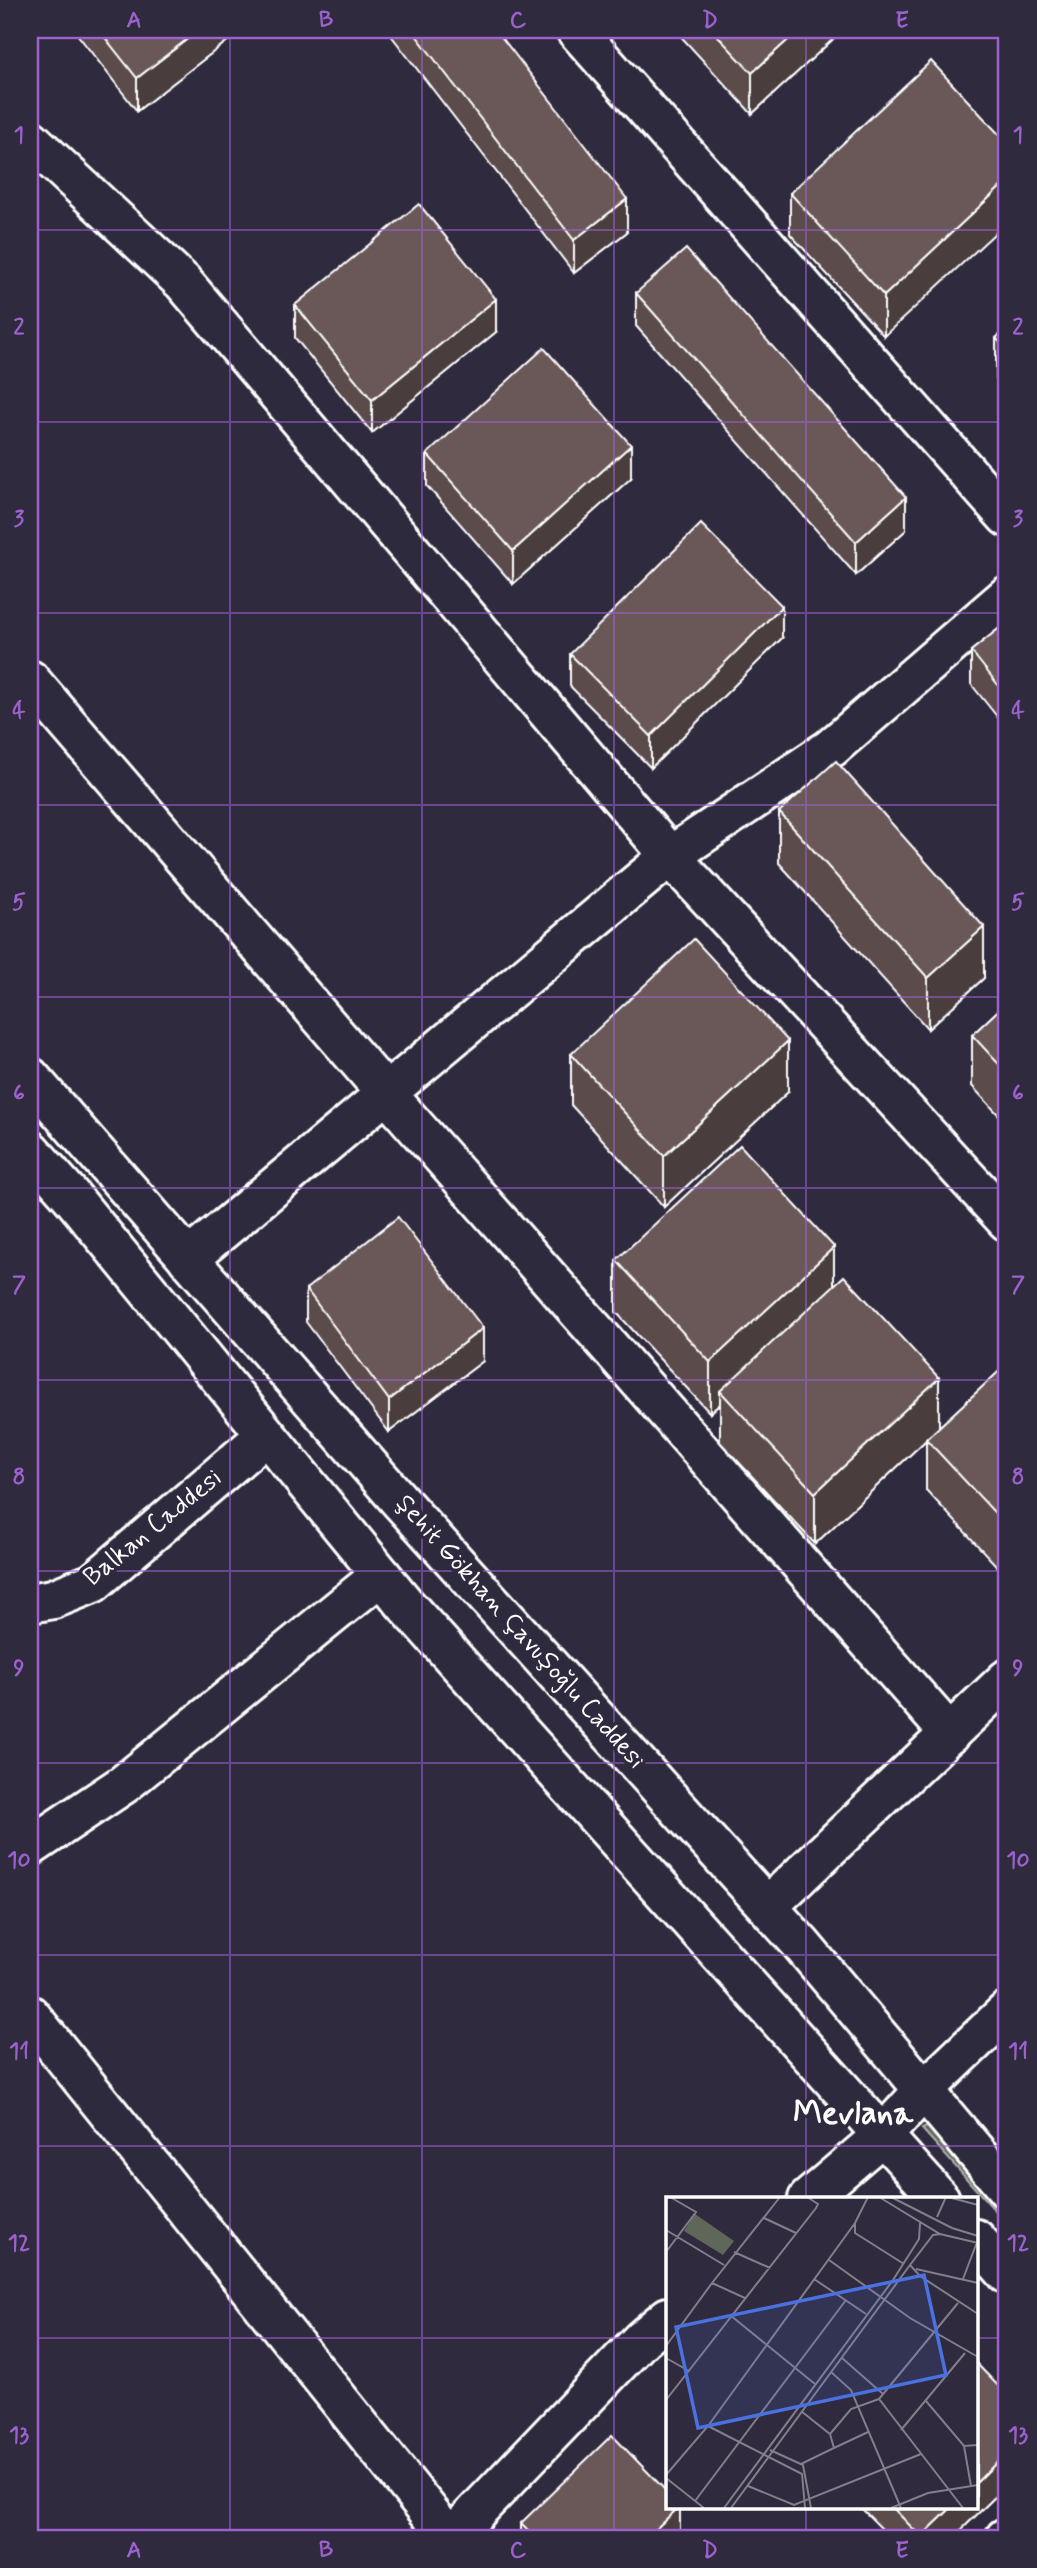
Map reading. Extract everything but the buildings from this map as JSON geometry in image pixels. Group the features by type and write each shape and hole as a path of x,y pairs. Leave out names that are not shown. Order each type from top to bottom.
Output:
{"street":[{"path":"578,30 1007,517"},
{"path":"30,139 183,282 670,856 1007,1221"},
{"path":"188,1259 670,856 831,748 1007,596"},
{"path":"30,680 386,1093 950,1734"},
{"name":"Şehit Gökhan Çavuşoğlu Caddesi","path":"30,1077 399,1500 768,1906 1007,2189"},
{"path":"30,1150 71,1196 405,1604 938,2197"},
{"name":"Balkan Caddesi","path":"30,1603 53,1599 93,1583 267,1435"},
{"path":"30,1847 124,1784 381,1575"},
{"path":"768,1906 1007,1679"},
{"path":"810,2197 883,2135 923,2091 1007,2011"},
{"path":"30,2015 451,2538 642,2339 666,2319"},
{"path":"978,2241 1007,2274"}],"green space":[{"path":"933,2124 1007,2216 1007,2224 922,2129"}],"district":[{"name":"Mevlana","path":"853,2114"}]}
